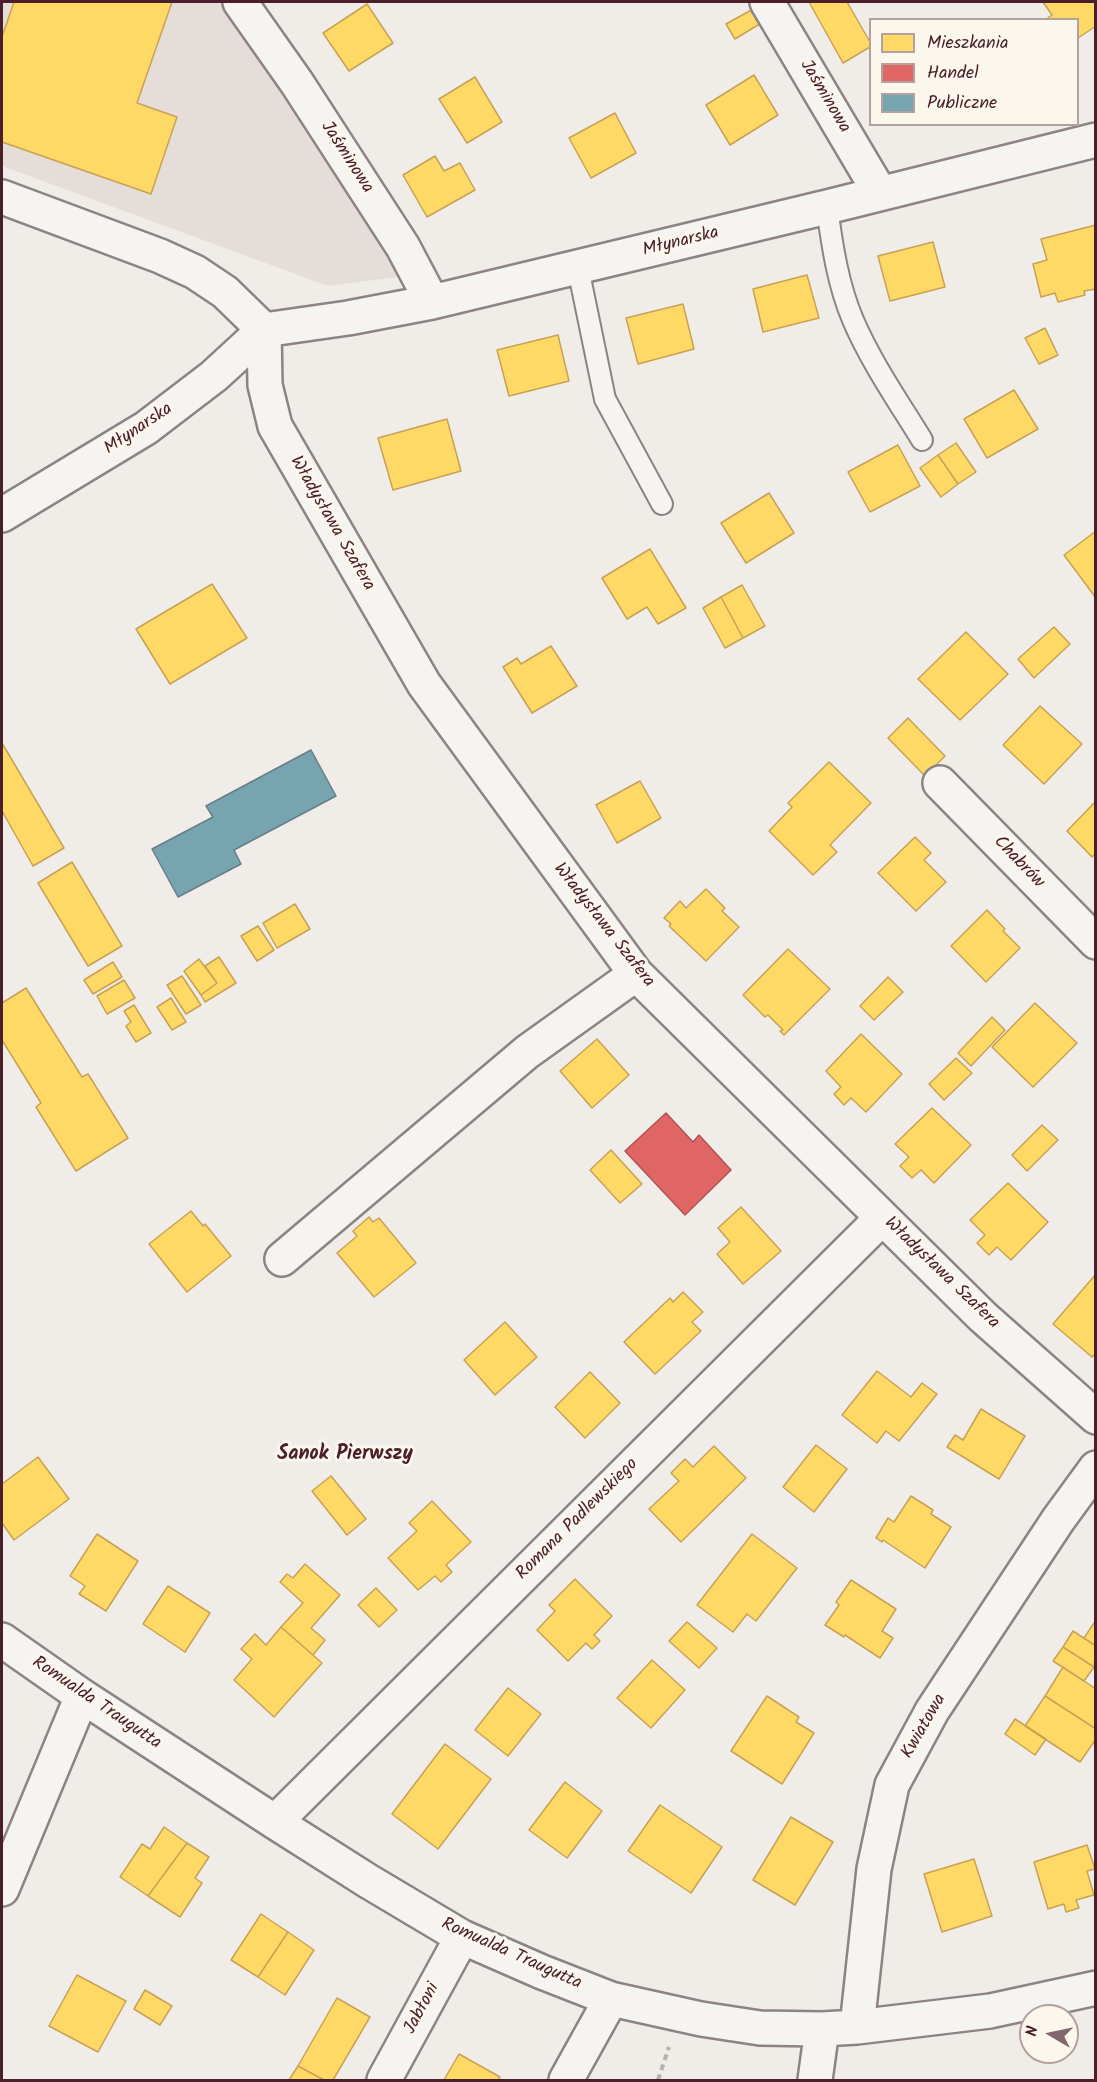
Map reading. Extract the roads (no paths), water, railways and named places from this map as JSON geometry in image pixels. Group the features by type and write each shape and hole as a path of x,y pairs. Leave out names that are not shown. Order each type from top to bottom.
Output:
{"street":[{"name":"Jaśminowa","path":"767,2 880,193"},
{"name":"Jaśminowa","path":"256,7 297,83 403,247 432,302"},
{"name":"Młynarska","path":"2,515 146,428 214,376 264,330 348,318 432,302 1095,140"},
{"path":"2,197 160,256 195,272 225,292 264,330"},
{"name":"Władysława Szafera","path":"264,330 265,385 275,426 424,684 636,974 983,1317 1095,1417"},
{"name":"Chabrów","path":"940,783 1095,942"},
{"path":"282,1259 527,1052 636,974"},
{"name":"Romana Padlewskiego","path":"275,1822 882,1218"},
{"name":"Kwiatowa","path":"856,2026 874,1869 892,1785 932,1711 1095,1467"},
{"name":"Romualda Traugutta","path":"2,1641 275,1822 462,1937 611,1999 701,2019 760,2028 822,2028 990,2011 1095,1988"},
{"path":"2,1889 82,1696"},
{"name":"Jabłoni","path":"384,2080 462,1937"},
{"path":"566,2080 611,1999"},
{"path":"815,2080 822,2028"}],"lane":[{"path":"827,207 836,263 853,319 885,380 922,440"},
{"path":"578,268 605,399 662,504"}],"district":[{"name":"Sanok Pierwszy","path":"345,1456"}]}
